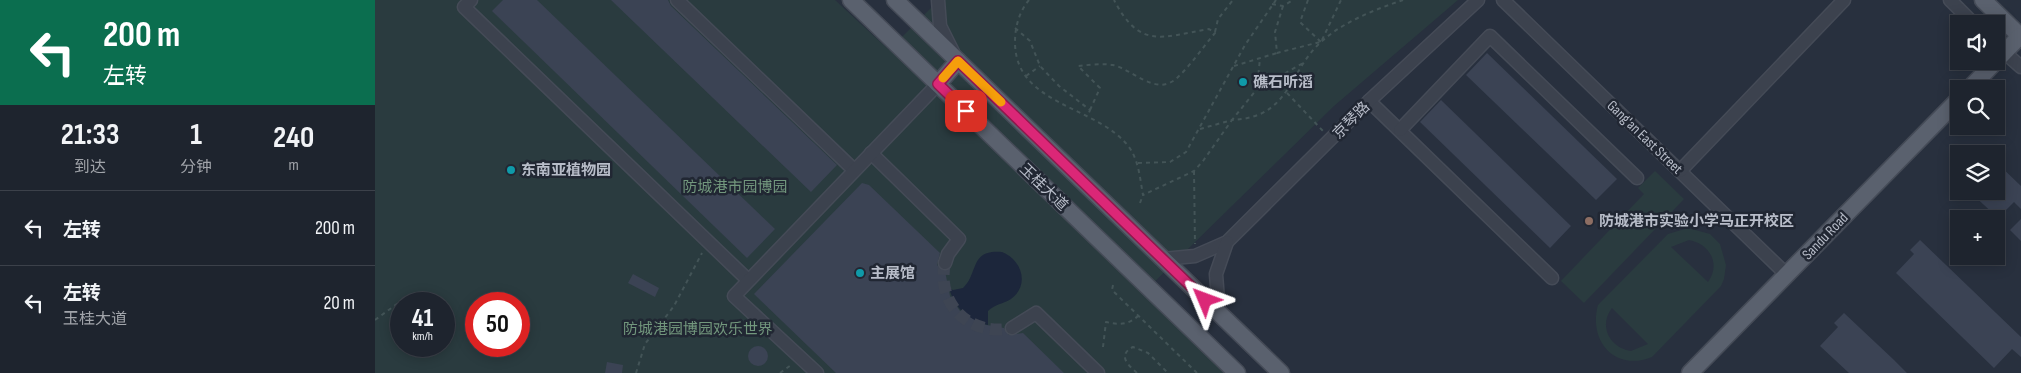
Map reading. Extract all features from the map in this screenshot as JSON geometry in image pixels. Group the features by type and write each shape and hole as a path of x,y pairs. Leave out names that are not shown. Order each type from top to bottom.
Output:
{"main road":[{"name":"玉桂大道","path":"851,0 1237,373"},
{"name":"玉桂大道","path":"895,0 1281,373"},
{"path":"1983,0 2021,37 2005,50"},
{"path":"938,84 958,61"},
{"path":"1977,80 1985,70"},
{"name":"Sandu Road","path":"1691,373 1950,108"}],"street":[{"path":"471,0 464,7 748,280"},
{"path":"677,0 854,170"},
{"path":"938,0 940,26 958,61"},
{"name":"京琴路","path":"1227,242 1369,101 1478,0"},
{"name":"Gang'an East Street","path":"1503,0 1787,274"},
{"path":"1680,171 1844,0"},
{"path":"1950,0 1965,15"},
{"path":"1400,130 1491,36 1637,178"},
{"path":"2005,59 2021,67"},
{"path":"817,373 734,296 938,84"},
{"path":"1369,101 1552,278"},
{"path":"871,153 959,238 948,254 945,263"},
{"path":"1163,259 1195,256 1227,242"},
{"path":"1219,313 1216,274 1227,242"},
{"path":"1012,328 1036,313 1098,373"}],"path":[{"path":"1029,0 1015,28 1015,58 1025,77 1038,89 1062,105 1088,116 1111,129 1130,148 1137,163 1143,194 1140,203"},
{"path":"1114,0 1123,16 1133,28 1155,38 1209,29 1215,33"},
{"path":"1088,116 1100,88 1078,66 1102,64 1115,66 1149,83 1165,85 1177,78 1215,33 1218,19 1233,0"},
{"path":"1137,163 1169,162 1186,152 1245,45 1275,0"},
{"path":"1272,4 1283,6 1293,0"},
{"path":"1308,0 1301,22 1321,42"},
{"path":"1199,129 1232,120 1250,119 1269,109 1287,92 1306,61 1321,42 1341,0"},
{"path":"1234,66 1321,42 1347,23 1403,0"},
{"path":"1277,53 1275,32 1283,6"},
{"path":"1015,28 1031,41 1040,66 1059,86 1090,110"},
{"path":"1257,90 1261,58"},
{"path":"1143,194 1194,171 1257,90 1306,61"},
{"path":"1025,77 1040,66"},
{"path":"1287,92 1331,139"},
{"path":"1194,171 1195,256"},
{"path":"636,373 645,344 674,306 708,242"},
{"path":"1113,285 1112,290 1197,373"},
{"path":"375,320 390,309"},
{"path":"1103,347 1106,322 1118,325 1131,322 1139,316"},
{"path":"1137,373 1126,362 1124,356 1127,350 1133,347 1148,353 1168,373"}],"green space":[{"name":"防城港市园博园","path":"375,0 835,0 889,50 939,0 1458,0 1334,106 1143,293 1225,373 375,373"},
{"path":"1655,171 1684,199 1584,303 1561,281 1644,194 1638,188"},
{"path":"1688,228 1710,234 1720,244 1726,265 1724,279 1721,286 1652,357 1639,361 1616,357 1607,350 1597,330 1598,305 1668,234","holes":["1689,240 1703,246 1711,256 1713,268 1708,282 1671,247","1612,308 1648,344 1631,351 1617,346 1608,335 1606,329 1606,322"]}],"water":[{"path":"1002,252 1015,261 1019,267 1022,280 1017,293 1011,299 988,311 988,325 974,320 963,312 955,302 949,288 953,290 963,288 968,282 979,258 984,254"}],"building":[{"path":"503,0 537,0 775,229 747,258 492,11"},
{"path":"611,0 668,0 671,6 837,165 811,192"},
{"path":"1487,53 1617,179 1596,200 1466,75"},
{"path":"1441,100 1571,226 1550,248 1420,122"},
{"path":"2005,171 2021,186 2021,209 2014,202 2005,211 1989,210 1979,200 2005,200"},
{"name":"主展馆","path":"862,183 869,185 940,253 937,265 945,271 950,296 960,311 981,324 1004,328 1009,335 1023,333 1064,373 836,373 754,294"},
{"path":"2021,219 2021,241 2010,230"},
{"path":"1920,240 2021,337 2021,357 2012,349 1994,368 1896,273 1914,254 1910,250"},
{"path":"633,274 659,288 655,297 628,283"},
{"path":"1844,313 1907,373 1849,373 1820,346 1838,327 1834,323"},
{"path":"758,346 765,349 768,356 765,363 758,366 751,363 748,356 751,349"},
{"path":"607,362 623,365 622,373 605,373"}],"tunnel":[{"path":"945,263 944,278 946,292 951,304 960,315 983,328 997,330 1012,328"}],"slow traffic":[{"path":"943,78 958,61 1001,102"}],"place":[{"name":"礁石听滔","path":"1243,82"},
{"name":"东南亚植物园","path":"511,170"},
{"name":"防城港市实验小学马正开校区","path":"1589,221"},
{"name":"主展馆","path":"860,273"}],"route":[{"path":"966,111 938,84 958,61 1205,300"}],"park label":[{"name":"防城港园博园欢乐世界","path":"698,329"}]}
